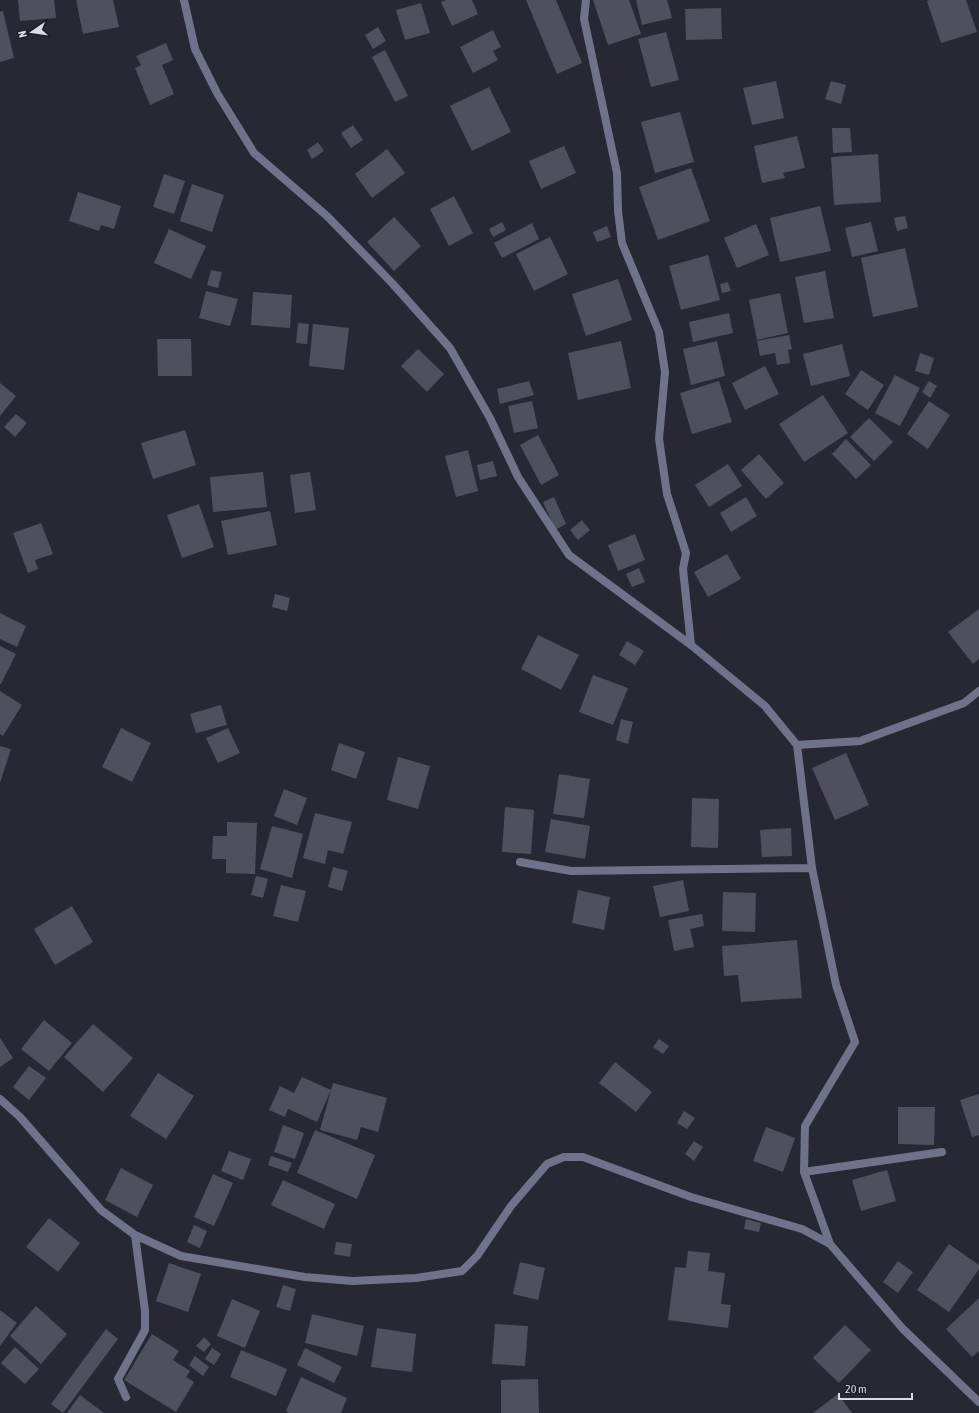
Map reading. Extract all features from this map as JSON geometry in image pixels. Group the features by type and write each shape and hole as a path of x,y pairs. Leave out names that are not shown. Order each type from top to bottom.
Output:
{"street":[{"path":"184,0 195,49 217,93 254,153 327,216 392,283 450,348 490,418 518,478 569,555 691,645 765,706 797,745 812,868 836,985 855,1042 806,1126 804,1172 830,1244"},
{"path":"586,0 584,19 617,173 618,211 622,243 659,332 665,372 659,438 667,494 686,553 683,569 691,645"},
{"path":"797,745 860,741 964,703 979,691"},
{"path":"520,862 571,871 812,868"},
{"path":"0,1099 20,1116 101,1210 135,1235 182,1256 305,1277 352,1281 416,1278 462,1270 477,1256 511,1206 547,1164 564,1157 583,1157 691,1197 802,1228 830,1244 903,1329 979,1402"},
{"path":"804,1172 942,1152"},
{"path":"126,1397 118,1379 145,1330 145,1311 135,1235"}],"building":[{"path":"18,0 54,0 56,18 20,21"},
{"path":"76,0 113,0 119,27 83,34"},
{"path":"446,0 472,0 478,14 452,26 441,2"},
{"path":"526,0 556,0 582,63 557,74"},
{"path":"593,0 629,0 641,34 608,45"},
{"path":"636,0 667,0 672,18 642,25"},
{"path":"966,0 977,32 941,43 927,1"},
{"path":"421,3 430,33 405,40 396,10"},
{"path":"721,8 722,39 686,40 685,9"},
{"path":"3,11 14,58 0,62 0,12"},
{"path":"378,27 386,41 373,49 365,35"},
{"path":"493,30 501,47 493,51 498,60 473,73 460,47"},
{"path":"666,32 679,80 651,87 638,39"},
{"path":"166,43 173,60 162,65 174,94 150,105 135,68 141,65 136,56"},
{"path":"385,50 408,96 395,102 372,57"},
{"path":"776,81 784,118 752,125 743,88"},
{"path":"831,81 846,85 841,104 825,99"},
{"path":"489,87 511,132 472,151 450,106"},
{"path":"680,112 694,162 655,173 641,122"},
{"path":"353,125 363,140 351,148 341,133"},
{"path":"832,128 850,128 852,152 833,153"},
{"path":"797,136 805,168 783,173 785,178 762,183 754,146"},
{"path":"318,142 324,151 312,159 307,150"},
{"path":"564,146 576,173 541,189 529,161"},
{"path":"387,149 405,173 372,198 355,174"},
{"path":"878,154 881,202 834,205 831,157"},
{"path":"691,168 710,221 658,240 639,187"},
{"path":"164,174 185,181 174,214 153,207"},
{"path":"192,184 224,195 212,232 180,221"},
{"path":"78,192 121,206 114,229 101,225 99,231 69,221"},
{"path":"454,196 473,233 449,246 430,209"},
{"path":"820,206 831,251 780,262 770,218"},
{"path":"905,216 908,228 897,231 894,218"},
{"path":"394,217 421,246 394,271 367,242"},
{"path":"502,222 506,230 493,237 489,229"},
{"path":"871,222 878,251 852,257 845,228"},
{"path":"532,223 539,239 502,258 494,243"},
{"path":"756,224 769,255 737,268 724,238"},
{"path":"607,226 611,237 597,242 593,232"},
{"path":"169,229 206,246 191,279 154,263"},
{"path":"550,237 568,274 534,291 516,254"},
{"path":"905,248 918,307 873,317 861,258"},
{"path":"708,255 720,300 681,310 669,266"},
{"path":"211,270 222,272 218,288 207,285"},
{"path":"825,271 834,318 804,323 795,277"},
{"path":"618,279 632,320 586,336 572,294"},
{"path":"728,282 731,291 722,293 720,284"},
{"path":"206,291 238,299 230,326 199,318"},
{"path":"253,292 292,295 290,328 251,325"},
{"path":"780,293 788,333 757,340 749,300"},
{"path":"729,313 733,333 693,342 689,322"},
{"path":"298,323 309,324 307,344 296,343"},
{"path":"313,324 349,328 344,370 309,366"},
{"path":"789,335 792,349 788,350 790,363 777,365 775,353 760,356 757,341"},
{"path":"157,339 191,339 192,376 158,376"},
{"path":"621,341 631,388 578,400 568,353"},
{"path":"717,341 725,376 691,385 683,349"},
{"path":"842,344 850,376 811,386 803,354"},
{"path":"418,349 444,374 427,392 401,366"},
{"path":"920,353 934,358 929,375 915,371"},
{"path":"765,366 779,394 745,410 732,383"},
{"path":"861,370 884,385 868,410 845,394"},
{"path":"895,375 920,388 900,426 875,413"},
{"path":"529,381 534,395 500,404 497,389"},
{"path":"719,381 732,422 692,434 680,393"},
{"path":"929,381 937,386 930,398 922,392"},
{"path":"0,383 16,396 0,416"},
{"path":"823,395 848,433 804,462 779,424"},
{"path":"532,401 538,428 514,433 508,406"},
{"path":"929,401 950,415 928,449 907,434"},
{"path":"16,414 27,423 15,437 4,427"},
{"path":"869,418 893,442 874,461 850,437"},
{"path":"185,430 196,465 153,479 141,443"},
{"path":"538,435 559,475 541,485 520,445"},
{"path":"846,439 871,465 856,479 832,454"},
{"path":"468,450 478,491 456,497 445,456"},
{"path":"759,454 784,483 766,499 741,470"},
{"path":"493,461 497,476 480,480 477,465"},
{"path":"728,464 742,486 709,507 695,485"},
{"path":"263,472 267,507 213,512 210,477"},
{"path":"310,472 316,510 295,513 290,475"},
{"path":"554,497 566,524 555,530 543,502"},
{"path":"746,497 757,516 731,532 720,513"},
{"path":"199,504 214,547 182,558 167,515"},
{"path":"270,511 277,545 228,555 221,521"},
{"path":"582,520 590,530 578,540 570,530"},
{"path":"41,523 53,554 35,560 38,569 28,573 13,533"},
{"path":"635,534 645,560 618,571 608,545"},
{"path":"727,554 741,579 708,597 694,572"},
{"path":"639,568 645,582 632,587 626,574"},
{"path":"275,594 290,598 287,611 272,607"},
{"path":"979,609 979,659 973,664 948,632"},
{"path":"0,613 26,626 17,647 0,639"},
{"path":"538,635 579,655 561,690 521,669"},
{"path":"627,641 644,651 635,665 619,655"},
{"path":"0,646 16,654 1,684 0,684"},
{"path":"593,675 628,688 613,725 579,712"},
{"path":"0,691 22,705 3,736 0,734"},
{"path":"221,705 227,725 196,733 190,714"},
{"path":"621,719 633,722 628,744 616,740"},
{"path":"121,728 151,743 132,782 102,767"},
{"path":"228,728 240,753 218,763 206,738"},
{"path":"339,743 365,752 356,779 331,770"},
{"path":"0,746 11,749 0,783"},
{"path":"846,753 869,805 835,820 812,768"},
{"path":"398,757 430,766 418,809 387,800"},
{"path":"559,774 590,779 584,818 553,814"},
{"path":"284,789 307,798 297,825 274,816"},
{"path":"692,798 719,799 718,848 691,847"},
{"path":"505,807 534,810 531,854 502,852"},
{"path":"315,813 352,822 343,854 328,850 325,864 303,858"},
{"path":"551,819 590,826 585,859 545,852"},
{"path":"227,822 257,823 255,874 226,873 226,859 212,859 213,836 227,836"},
{"path":"272,826 303,834 292,878 260,869"},
{"path":"791,828 792,856 762,857 760,830"},
{"path":"333,867 348,871 342,891 328,887"},
{"path":"256,876 268,879 263,898 251,895"},
{"path":"683,880 689,911 660,917 653,886"},
{"path":"281,885 306,891 298,922 273,916"},
{"path":"578,890 610,897 604,930 572,923"},
{"path":"723,892 756,893 755,932 722,931"},
{"path":"72,906 93,942 55,965 34,929"},
{"path":"702,914 704,926 690,929 694,947 674,951 668,920"},
{"path":"797,940 802,998 741,1002 738,975 724,976 722,946"},
{"path":"44,1020 72,1043 49,1071 21,1049"},
{"path":"93,1024 133,1058 103,1092 64,1057"},
{"path":"0,1038 13,1058 0,1067"},
{"path":"659,1039 669,1046 663,1054 653,1047"},
{"path":"615,1062 652,1092 636,1112 599,1083"},
{"path":"29,1066 46,1078 29,1100 13,1087"},
{"path":"158,1073 194,1096 166,1139 130,1116"},
{"path":"302,1077 331,1090 317,1122 288,1109 285,1117 269,1110 280,1086 294,1093"},
{"path":"333,1083 387,1098 378,1132 361,1127 357,1140 320,1130"},
{"path":"979,1094 979,1135 972,1137 960,1100"},
{"path":"898,1107 935,1107 934,1145 898,1144"},
{"path":"684,1111 695,1118 687,1129 677,1123"},
{"path":"283,1125 304,1133 295,1159 274,1152"},
{"path":"766,1127 795,1138 783,1172 753,1161"},
{"path":"315,1130 375,1155 357,1199 297,1173"},
{"path":"694,1141 703,1147 694,1161 685,1154"},
{"path":"229,1151 251,1159 243,1180 221,1171"},
{"path":"271,1156 292,1163 288,1172 268,1165"},
{"path":"121,1168 153,1185 137,1217 105,1200"},
{"path":"887,1170 896,1201 861,1211 852,1180"},
{"path":"213,1174 233,1183 214,1226 194,1217"},
{"path":"283,1180 335,1204 324,1229 271,1205"},
{"path":"49,1218 80,1243 58,1272 26,1247"},
{"path":"746,1219 761,1223 759,1232 744,1229"},
{"path":"194,1225 207,1231 200,1248 187,1242"},
{"path":"336,1242 352,1244 350,1257 334,1254"},
{"path":"949,1244 979,1265 979,1269 949,1312 917,1290"},
{"path":"688,1251 710,1253 708,1271 725,1273 721,1304 731,1305 728,1328 668,1320 675,1267 686,1268"},
{"path":"898,1261 913,1272 898,1293 883,1282"},
{"path":"520,1262 545,1268 538,1300 513,1294"},
{"path":"169,1263 201,1274 188,1312 156,1301"},
{"path":"283,1285 296,1289 290,1311 276,1307"},
{"path":"979,1298 979,1351 972,1357 946,1329"},
{"path":"232,1299 260,1311 245,1348 217,1336"},
{"path":"36,1306 67,1334 41,1364 10,1336"},
{"path":"0,1310 17,1323 0,1346"},
{"path":"312,1314 364,1326 357,1356 305,1343"},
{"path":"495,1324 528,1326 525,1366 492,1364"},
{"path":"845,1325 871,1350 839,1383 813,1358"},
{"path":"377,1328 416,1334 412,1372 371,1367"},
{"path":"106,1329 118,1339 63,1413 51,1404"},
{"path":"152,1334 179,1351 173,1360 190,1371 186,1377 194,1382 176,1412 124,1380"},
{"path":"204,1337 211,1344 204,1352 196,1346"},
{"path":"15,1347 39,1369 25,1384 1,1363"},
{"path":"212,1348 221,1354 214,1365 205,1359"},
{"path":"305,1348 342,1367 334,1383 297,1365"},
{"path":"241,1350 287,1369 276,1396 230,1377"},
{"path":"195,1356 209,1367 203,1376 189,1365"},
{"path":"301,1377 347,1398 341,1413 289,1413 286,1411"},
{"path":"538,1379 539,1413 501,1413 501,1380"},
{"path":"838,1394 852,1413 813,1413"},
{"path":"80,1395 104,1413 67,1413"}]}
